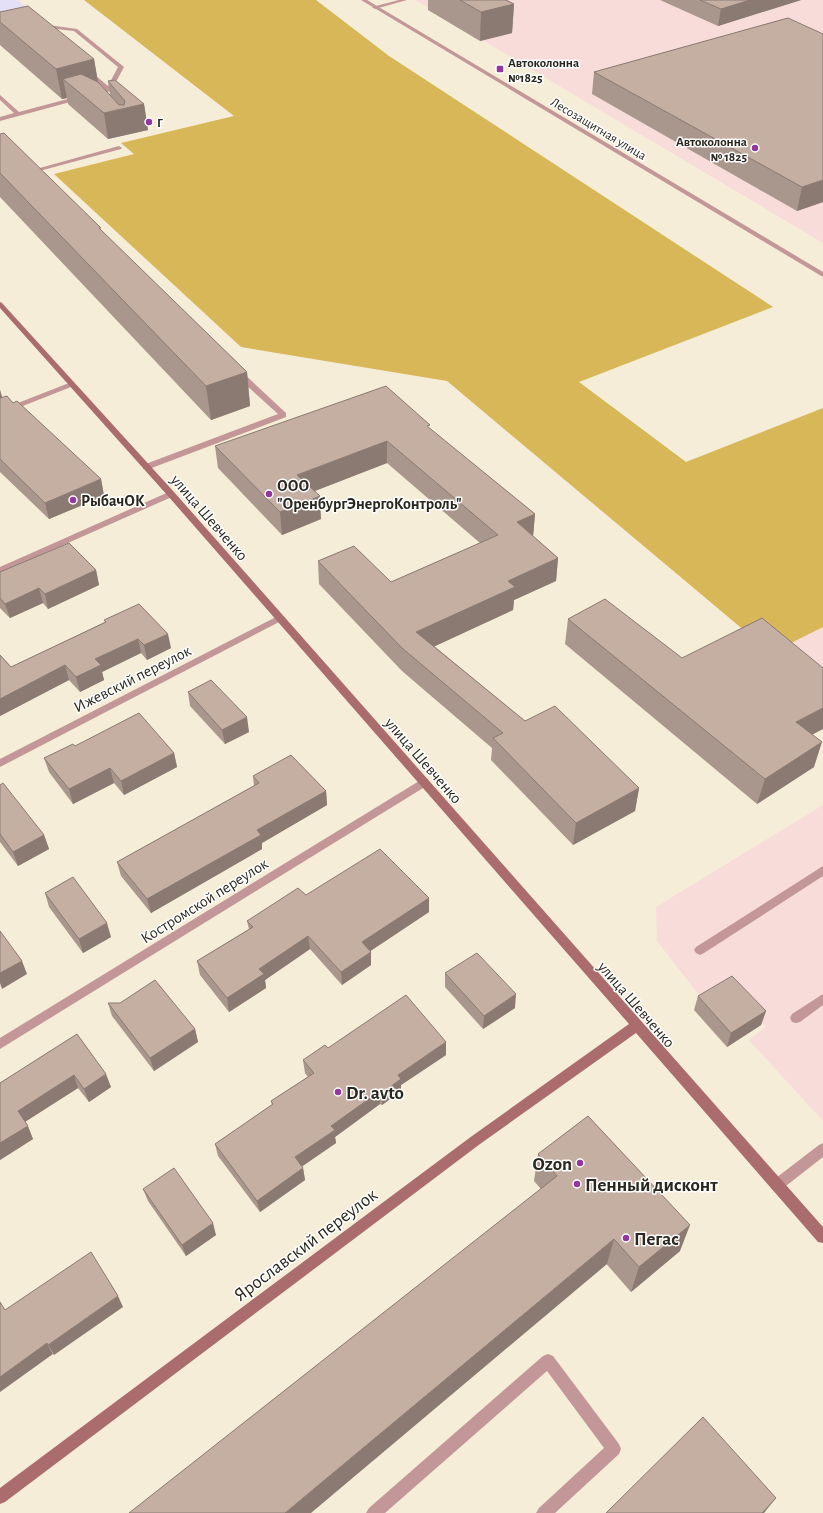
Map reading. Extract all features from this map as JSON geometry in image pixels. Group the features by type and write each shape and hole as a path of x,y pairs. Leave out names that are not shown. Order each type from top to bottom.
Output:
{"main road":[{"name":"улица Шевченко","path":"0,304 171,494 278,619 424,782 636,1026 823,1237"},
{"name":"Ярославский переулок","path":"0,1497 476,1140 636,1026"}],"street":[{"name":"Лесозащитная улица","path":"363,0 823,275"},
{"path":"375,7 405,0"},
{"path":"41,33 36,28 44,26 74,30 120,67 110,90"},
{"path":"81,66 110,90"},
{"path":"0,119 110,90"},
{"path":"87,96 99,102"},
{"path":"0,97 18,114"},
{"path":"38,176 30,169 119,148"},
{"path":"146,467 283,415 232,366"},
{"path":"0,413 72,385"},
{"path":"0,570 171,494"},
{"name":"Ижевский переулок","path":"0,763 278,619"},
{"name":"Костромской переулок","path":"0,1044 424,782"},
{"path":"700,950 823,870"},
{"path":"796,1018 823,999"},
{"path":"777,1185 823,1150"},
{"path":"374,1513 548,1361 614,1449 544,1513"}],"shaded area":[{"path":"0,0 18,0 39,21 0,30"},
{"path":"84,0 316,0 389,56 773,307 579,382 686,462 823,408 823,627 771,653 447,381 241,347 54,174 134,154 121,143 234,116"},
{"path":"415,0 823,0 823,243"},
{"path":"823,627 823,697 771,653"},
{"path":"823,805 823,1121 749,1040 766,1027 728,984 702,999 657,941 656,907"}],"building":[{"path":"460,0 506,0 514,4 481,12"},
{"path":"700,0 750,0 721,9"},
{"path":"28,6 94,59 56,69 0,22 0,12"},
{"name":"Автоколонна № 1825","path":"788,18 823,34 823,180 802,187 594,72"},
{"path":"81,74 98,82 119,105 124,105 125,101 108,81 115,80 144,104 104,113 63,79"},
{"path":"4,133 247,372 206,386 0,173 0,134"},
{"path":"386,386 430,425 427,426 535,514 517,522 558,558 508,581 515,587 416,632 525,721 555,706 639,788 576,823 493,738 503,733 402,648 318,561 354,546 391,582 498,535 387,441 297,475 320,496 280,512 215,446"},
{"path":"7,396 13,403 17,401 101,479 45,503 0,459 0,398"},
{"path":"69,543 96,570 45,594 39,588 5,604 0,598 0,572"},
{"path":"605,599 682,658 762,618 823,668 823,708 796,722 822,742 765,779 568,619"},
{"path":"139,604 168,634 144,645 138,639 95,659 101,665 76,677 65,665 0,699 0,655 11,667 106,622 104,620"},
{"path":"211,680 247,717 222,730 188,692"},
{"path":"139,713 174,753 121,781 110,768 69,789 44,758 73,744 75,746"},
{"path":"291,755 326,791 257,830 261,835 147,899 117,862 259,783 253,776"},
{"path":"3,783 44,835 13,852 0,834 0,785"},
{"path":"380,849 429,898 362,942 371,952 341,972 308,936 259,969 264,974 227,998 197,961 253,927 247,921 298,888 306,895"},
{"path":"73,877 107,923 79,939 45,893"},
{"path":"0,931 22,961 0,973"},
{"path":"477,953 516,994 484,1016 445,973"},
{"path":"732,976 766,1011 731,1033 698,996"},
{"path":"155,980 195,1029 150,1058 108,1003 120,1003"},
{"path":"406,995 446,1042 398,1075 401,1079 382,1093 380,1091 331,1126 335,1130 295,1157 303,1168 257,1201 215,1144 273,1104 271,1101 314,1073 303,1060 325,1045 328,1048"},
{"path":"77,1034 106,1074 84,1089 74,1075 18,1111 28,1126 0,1143 0,1083"},
{"path":"588,1116 690,1225 639,1267 614,1239 285,1513 129,1513 557,1176 538,1154"},
{"path":"174,1168 213,1223 182,1245 143,1189"},
{"path":"91,1252 118,1296 48,1345 47,1343 0,1377 0,1302 5,1310"},
{"path":"703,1417 776,1498 762,1513 606,1513"}],"place":[{"name":"Автоколонна №1825","path":"500,69"},
{"name":"Г","path":"149,122"},
{"name":"Автоколонна № 1825","path":"755,148"},
{"name":"ООО \"ОренбургЭнергоКонтроль\"","path":"269,494"},
{"name":"РыбачОК","path":"73,500"},
{"name":"Dr. avto","path":"338,1092"},
{"name":"Ozon","path":"580,1163"},
{"name":"Пенный дисконт","path":"577,1184"},
{"name":"Пегас","path":"626,1238"}]}
